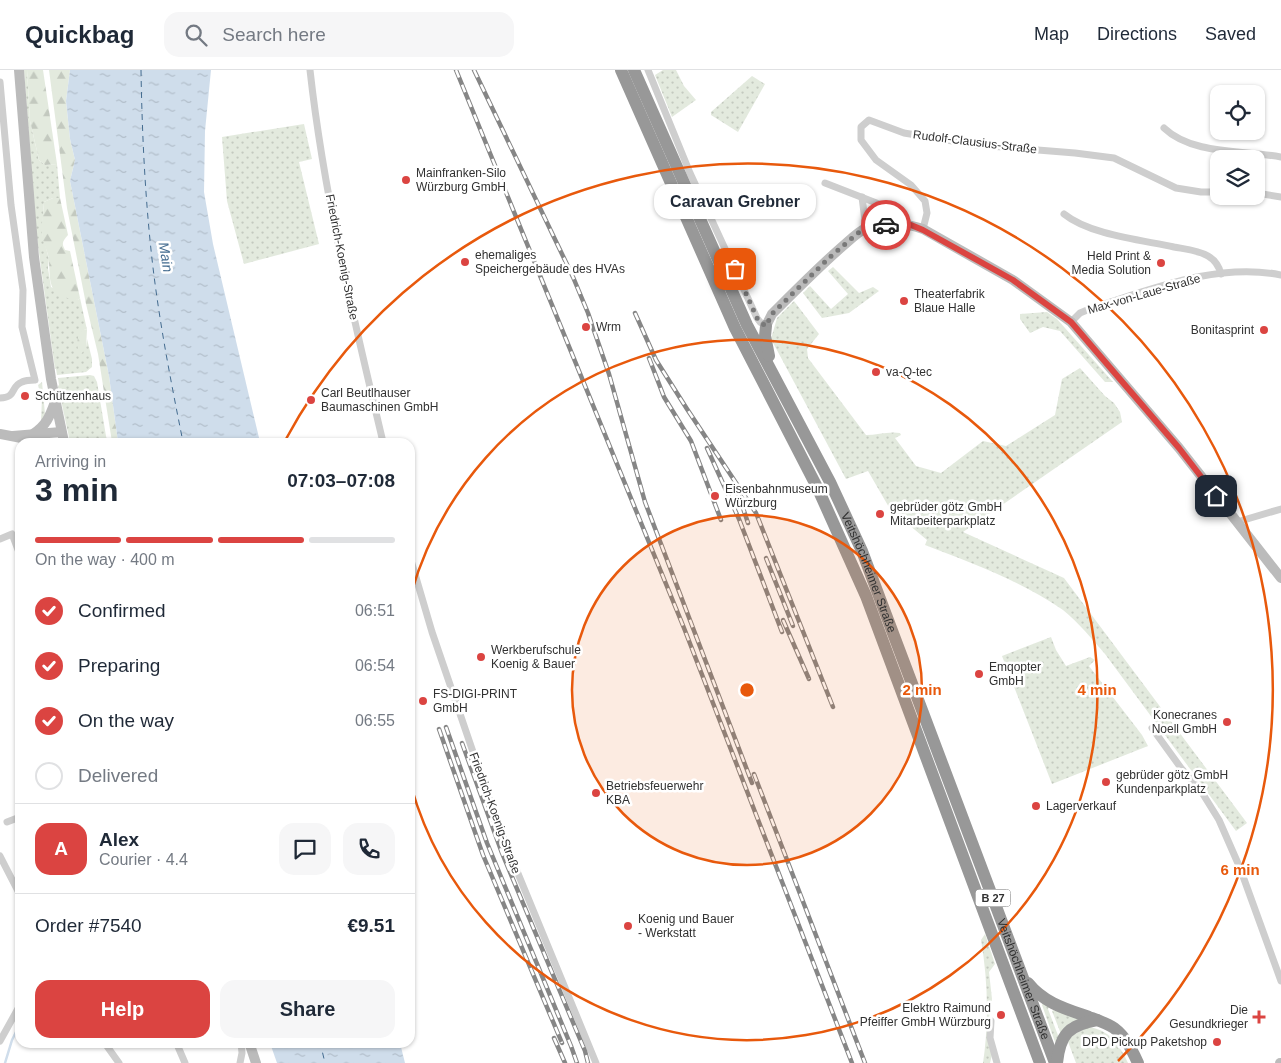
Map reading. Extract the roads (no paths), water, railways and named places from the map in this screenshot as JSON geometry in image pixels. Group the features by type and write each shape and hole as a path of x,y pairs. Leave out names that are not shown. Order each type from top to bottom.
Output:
{"highway":[{"name":"Veitshöchheimer Straße","path":"620,70 735,328 758,372 789,406 830,482 862,551 1056,1063"},
{"name":"Veitshöchheimer Straße","path":"634,70 747,325 773,390 866,596 1040,1063"},
{"path":"766,326 768,354 780,377 773,390"},
{"path":"1023,978 1037,994 1053,1004 1107,1024 1129,1044 1138,1063"},
{"path":"1056,1063 1060,1043 1069,1030 1080,1024 1098,1020"}],"street":[{"path":"19,70 34,257 55,401 63,438"},
{"name":"Friedrich-Koenig-Straße","path":"310,70 314,108 337,236 356,329 382,438"},
{"path":"648,70 690,172 757,318 766,326 772,314 819,267 858,233 866,228 877,226 911,225"},
{"path":"0,82 10,195 23,290 22,327 35,380 22,382 16,386 12,395 0,398"},
{"name":"Rudolf-Clausius-Straße","path":"923,230 927,214 925,201 911,185 876,160 861,140 861,128 869,120 904,133 977,145 1114,158 1176,188 1210,192"},
{"path":"1164,128 1173,137 1202,147 1281,158"},
{"path":"825,183 879,204 911,225 1013,280 1071,322 1179,448 1281,578"},
{"path":"1265,194 1281,197"},
{"path":"862,198 866,228"},
{"path":"1064,214 1075,223 1121,236 1198,251 1218,265 1221,274"},
{"name":"Max-von-Laue-Straße","path":"1071,322 1080,313 1092,308 1184,281 1244,272 1281,276"},
{"path":"32,434 44,426 55,401"},
{"path":"13,436 62,432"},
{"path":"0,434 23,438"},
{"path":"1236,522 1281,509"},
{"path":"0,539 12,534 15,542"},
{"name":"Friedrich-Koenig-Straße","path":"415,574 432,632 498,825 596,1063"},
{"path":"1152,728 1201,791 1219,820 1240,868 1281,981"},
{"path":"7,822 15,819"},
{"path":"0,856 15,885"},
{"path":"0,1041 15,1014"},
{"path":"991,1022 990,1038 997,1063"},
{"path":"108,1048 119,1063"},
{"path":"179,1048 185,1063"},
{"path":"240,1063 242,1048"},
{"path":"251,1048 256,1063"}],"water":[{"name":"Main","path":"70,70 211,70 205,131 204,192 213,244 259,438 117,438 109,376 70,181 75,160 70,139 66,101"},
{"path":"272,1048 401,1048 405,1063 277,1063"}],"waterway":[{"path":"5,1063 15,1034"}],"railway":[{"path":"456,70 684,628 852,1063"},
{"path":"474,70 573,277 588,313 609,374 645,502 752,783"},
{"path":"635,313 656,360 756,513 833,707"},
{"path":"649,358 664,397 691,441 721,520"},
{"path":"707,448 739,519 782,632"},
{"path":"737,490 748,523"},
{"path":"766,558 793,626"},
{"path":"783,620 809,679"},
{"path":"446,727 487,843 577,1063"},
{"path":"439,729 483,855 562,1043"},
{"path":"462,743 502,853 585,1051 588,1063"},
{"path":"754,774 865,1063"},
{"path":"554,1038 565,1063"}],"place":[{"name":"Mainfranken-Silo Würzburg GmbH","path":"406,180"},
{"name":"ehemaliges Speichergebäude des HVAs","path":"465,262"},
{"name":"Held Print & Media Solution","path":"1161,263"},
{"name":"Caravan Grebner","path":"735,269"},
{"name":"Theaterfabrik Blaue Halle","path":"904,301"},
{"name":"Wrm","path":"586,327"},
{"name":"Bonitasprint","path":"1264,330"},
{"name":"va-Q-tec","path":"876,372"},
{"name":"Schützenhaus","path":"25,396"},
{"name":"Carl Beutlhauser Baumaschinen GmbH","path":"311,400"},
{"name":"Eisenbahnmuseum Würzburg","path":"715,496"},
{"name":"gebrüder götz GmbH Mitarbeiterparkplatz","path":"880,514"},
{"name":"Werkberufschule Koenig & Bauer","path":"481,657"},
{"name":"Emqopter GmbH","path":"979,674"},
{"name":"FS-DIGI-PRINT GmbH","path":"423,701"},
{"name":"Konecranes Noell GmbH","path":"1227,722"},
{"name":"gebrüder götz GmbH Kundenparkplatz","path":"1106,782"},
{"name":"Betriebsfeuerwehr KBA","path":"596,793"},
{"name":"Lagerverkauf","path":"1036,806"},
{"name":"Koenig und Bauer - Werkstatt","path":"628,926"},
{"name":"Elektro Raimund Pfeiffer GmbH Würzburg","path":"1001,1015"},
{"name":"Die Gesundkrieger","path":"1259,1017"},
{"name":"DPD Pickup Paketshop","path":"1217,1042"}]}
